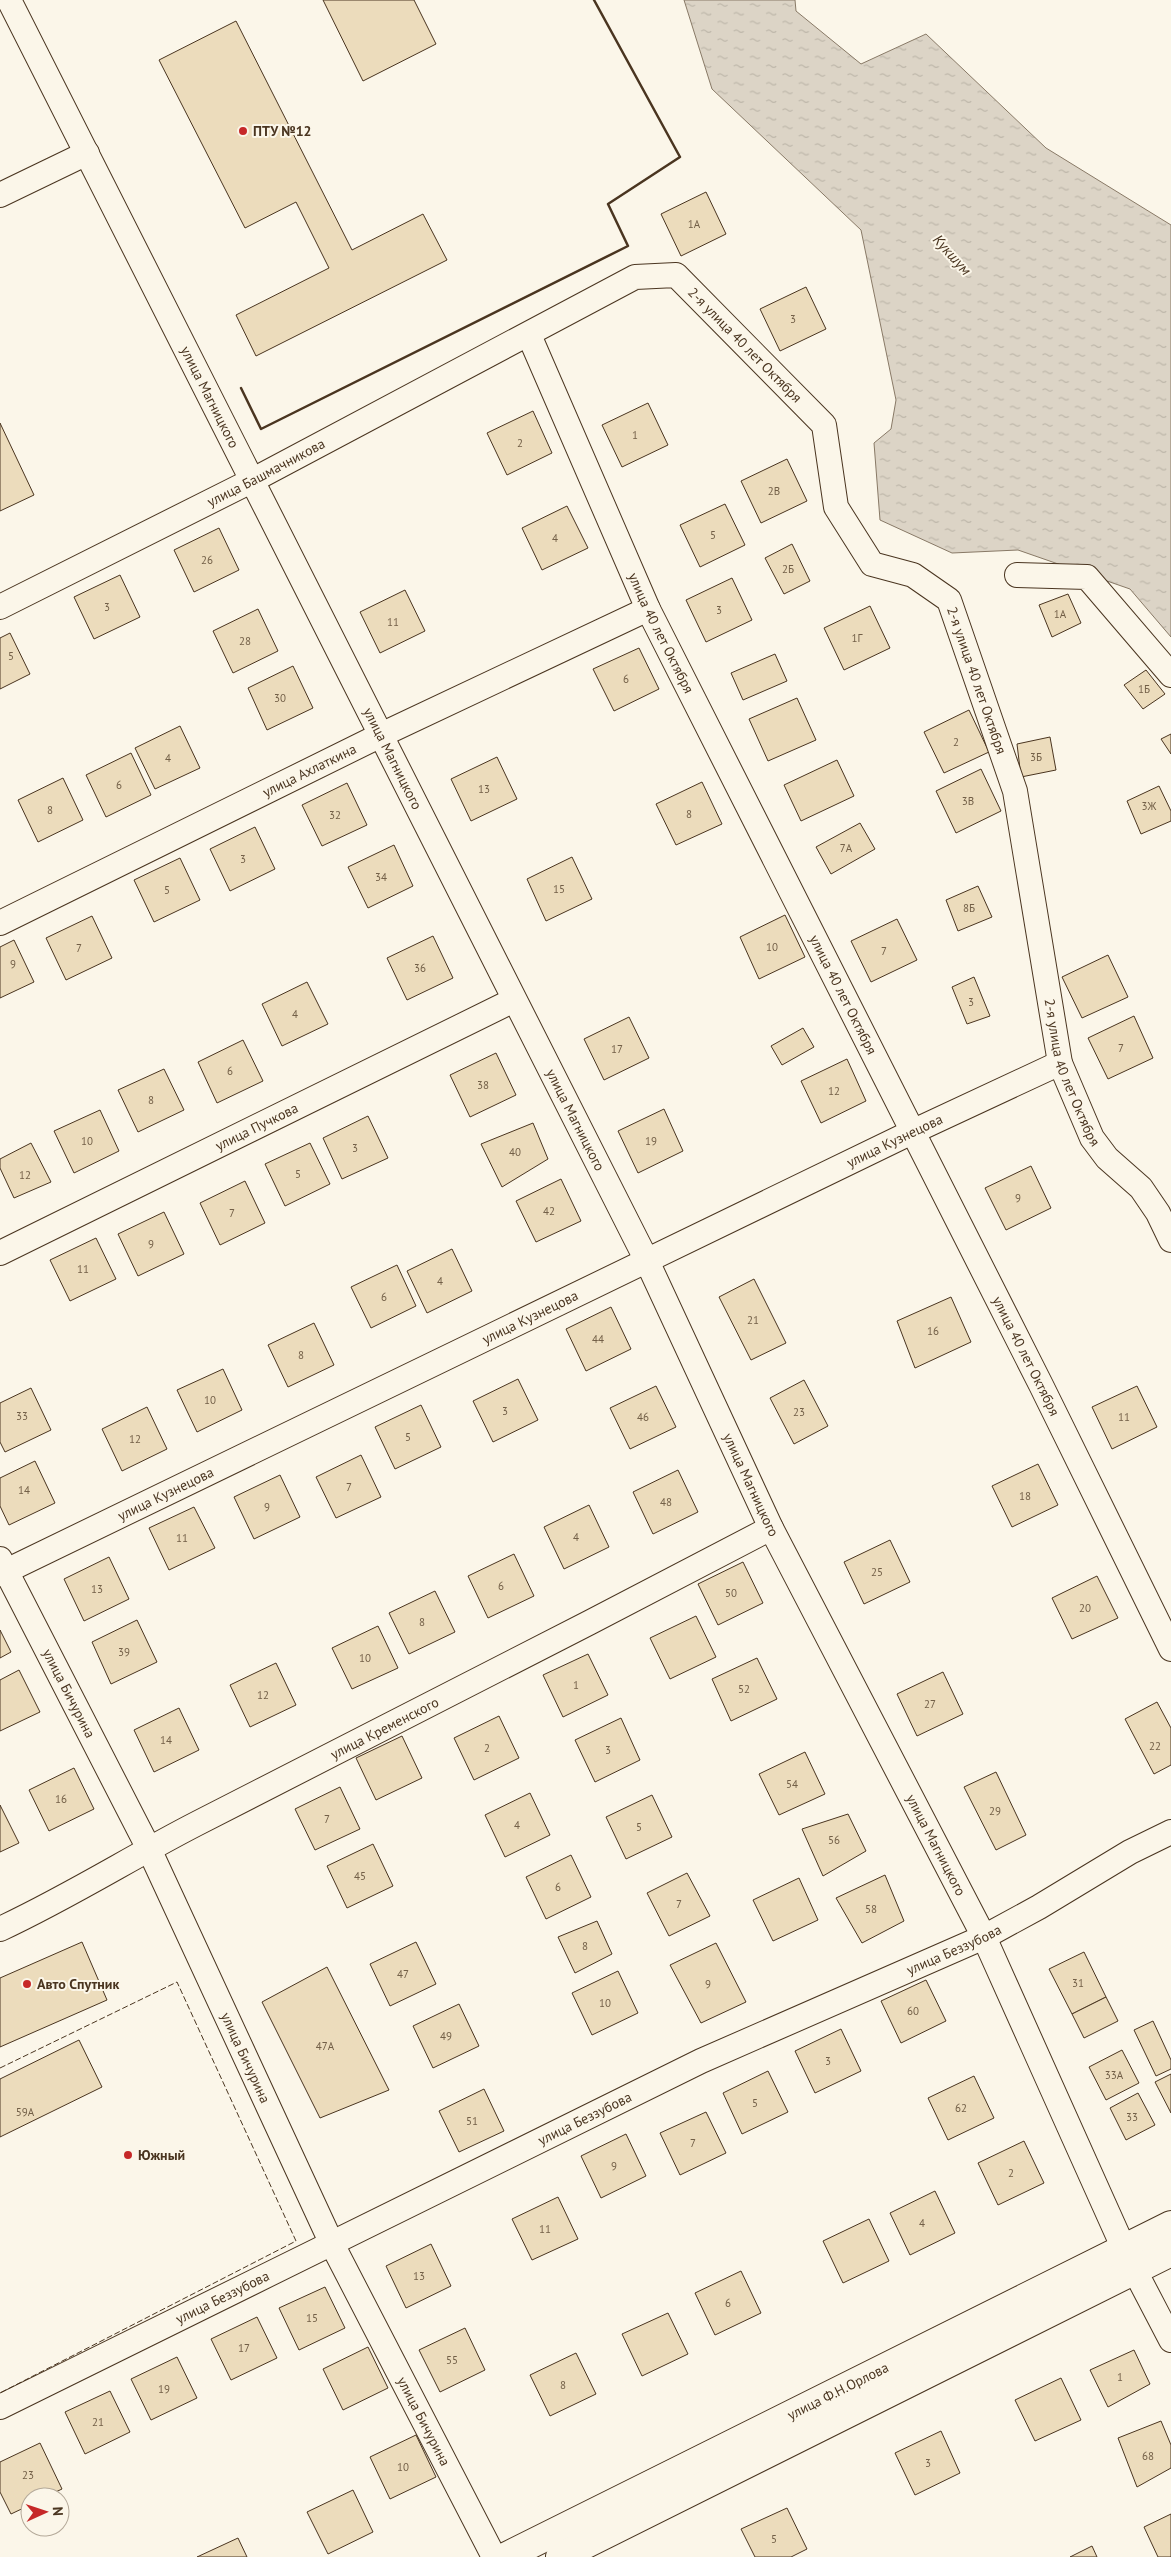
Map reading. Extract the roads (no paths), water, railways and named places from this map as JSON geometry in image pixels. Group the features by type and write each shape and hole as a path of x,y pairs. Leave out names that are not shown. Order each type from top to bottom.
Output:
{"main road":[{"name":"улица Ф.Н.Орлова","path":"560,2557 1129,2260 1171,2225"},
{"name":"улица Ф.Н.Орлова","path":"506,2557 1129,2260 1171,2252"}],"street":[{"name":"улица Магницкого","path":"9,0 647,1261 770,1528 984,1937 1129,2260 1171,2340"},
{"path":"0,195 87,153"},
{"name":"2-я улица 40 лет Октября","path":"529,335 635,277 676,275 824,425 836,507 872,564 913,575 949,600 1014,791 1060,1063 1092,1138 1107,1158 1141,1188 1158,1213 1171,1240"},
{"name":"улица Башмачникова","path":"0,607 253,480 529,335"},
{"name":"улица 40 лет Октября","path":"529,335 648,609 1171,1649"},
{"path":"1016,576 1087,577 1171,675"},
{"name":"улица Ахлаткина","path":"0,923 381,735 648,609"},
{"name":"улица Пучкова","path":"0,1253 514,1000"},
{"name":"улица Кузнецова","path":"2,1568 1060,1063"},
{"name":"улица Кременского","path":"0,1929 82,1887 149,1849 506,1667 770,1528"},
{"name":"улица Бичурина","path":"2,1568 149,1849 331,2242 494,2557"},
{"name":"улица Беззубова","path":"0,2407 701,2061 984,1937 1039,1907 1130,1852 1171,1832"}],"water":[{"name":"Кукшум","path":"684,0 795,0 796,11 861,64 926,34 1046,148 1171,225 1171,637 1130,589 1018,550 952,553 880,520 874,443 891,429 896,400 861,230 712,89"}],"place":[{"name":"ПТУ №12","path":"243,131"},
{"name":"Авто Спутник","path":"27,1984"},
{"name":"Южный","path":"128,2155"}]}
